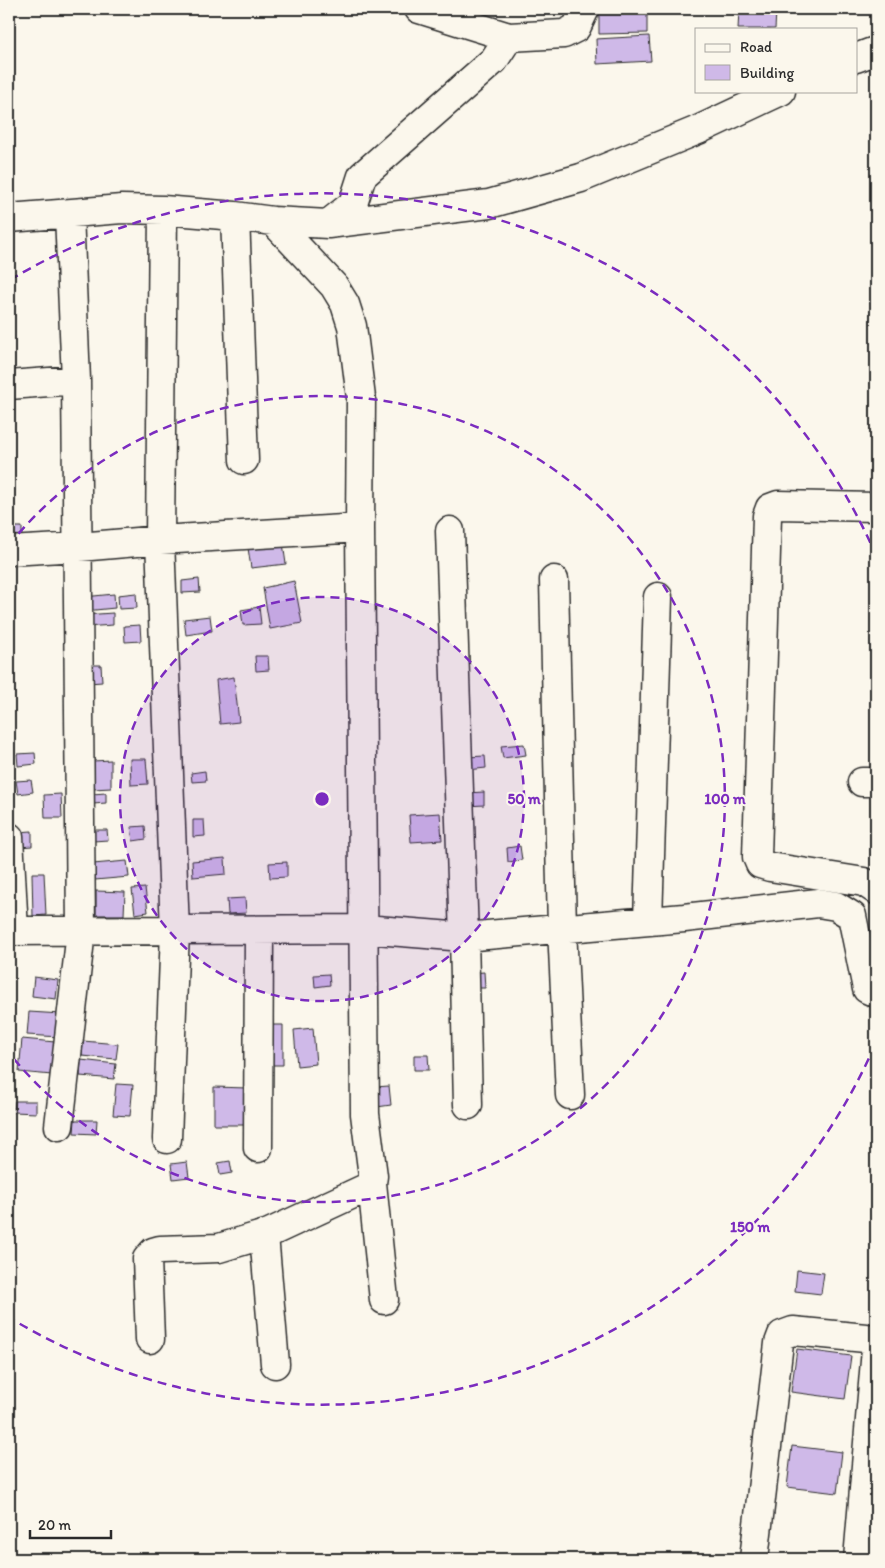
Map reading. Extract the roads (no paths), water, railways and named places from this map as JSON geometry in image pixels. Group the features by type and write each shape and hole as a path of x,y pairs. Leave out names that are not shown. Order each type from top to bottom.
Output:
{"street":[{"path":"419,9 509,37 564,34 576,28 585,9"},
{"path":"328,224 353,204 362,176 494,60 509,37"},
{"path":"858,57 876,52"},
{"path":"9,218 122,209 163,210 273,221 328,224 489,204 581,178 698,130 779,92"},
{"path":"163,210 160,540 176,931 167,1139"},
{"path":"59,1126 81,931 76,380 68,214"},
{"path":"235,216 244,460"},
{"path":"273,221 334,286 346,304 352,326 361,398 360,528 365,1114 384,1300"},
{"path":"9,385 76,380"},
{"path":"876,507 778,505 770,508 767,516 757,858 760,864 770,868 864,882 876,890"},
{"path":"9,551 360,528"},
{"path":"450,531 468,1105"},
{"path":"554,580 562,928 570,1095"},
{"path":"648,921 658,597"},
{"path":"9,837 12,931 364,929 464,936 648,921 818,903 836,906 852,916 866,989 876,993"},
{"path":"258,1148 259,930"},
{"path":"150,1339 148,1259 153,1252 160,1250 219,1248 264,1234 368,1187 372,1179"},
{"path":"264,1234 275,1364"},
{"path":"754,1559 779,1343 782,1335 793,1331 876,1339"},
{"path":"858,1559 876,1349"}]}
